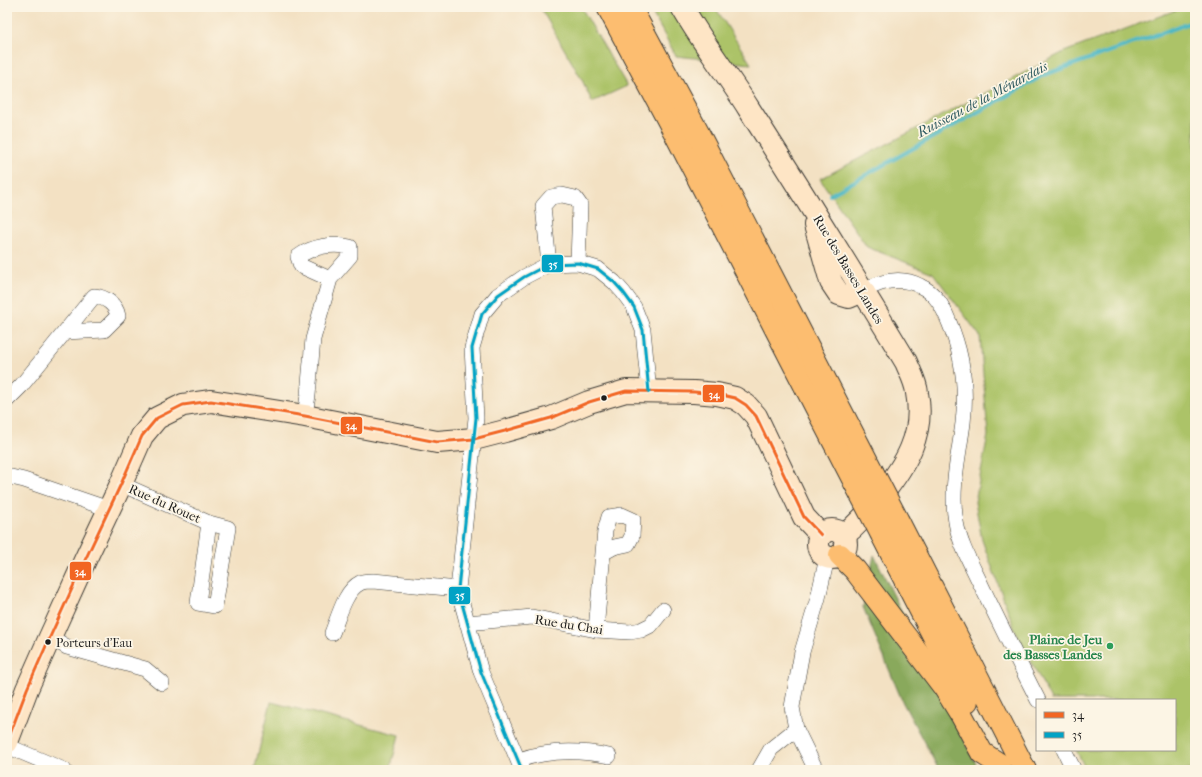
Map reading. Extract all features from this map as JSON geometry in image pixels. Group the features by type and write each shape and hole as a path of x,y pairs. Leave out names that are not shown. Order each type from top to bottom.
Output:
{"highway":[{"path":"608,7 691,163 864,477"},
{"path":"630,7 704,145 890,529 1001,767"},
{"path":"890,529 1025,770"},
{"path":"837,550 855,570 944,687 982,753 1001,767"}],"street":[{"name":"Rue des Basses Landes","path":"682,7 696,31 742,98 808,201 831,282 840,294 849,297 863,291 906,362 917,393 919,408 918,425 911,450 905,463 860,523 837,550"},
{"path":"549,264 543,206 551,197 562,195 575,198 580,205 578,264"},
{"path":"609,756 594,753 565,752 534,754 520,765 481,672 458,589 476,418 472,348 482,314 498,295 549,264 578,264 598,269 619,287 634,307 643,330 649,392"},
{"path":"305,416 313,339 330,279"},
{"path":"863,291 883,282 895,280 913,282 927,289 936,297 945,311 958,345 963,367 965,398 953,500 956,522 964,548 999,623 1037,699"},
{"path":"7,400 21,386 65,332"},
{"path":"64,770 8,735 50,637 142,436 157,418 183,405 211,401 305,416 438,442 474,439 551,418 590,402 626,391 694,392 717,394 735,398 746,405 756,416 804,517 821,535 830,530 839,532 837,550 818,598 802,652 792,707 796,729 816,770"},
{"path":"7,476 24,480 109,509"},
{"name":"Rue du Rouet","path":"121,484 209,523 228,528 216,606 198,603 209,523"},
{"path":"596,630 603,553"},
{"path":"332,633 352,588 361,582 373,581 458,589"},
{"name":"Rue du Chai","path":"467,623 532,617 596,630 630,632 641,630 651,625 663,610"},
{"path":"50,637 67,647 145,669 162,683"},
{"path":"759,770 771,749 796,729"},
{"path":"1064,751 1074,770"}],"green space":[{"path":"540,7 581,7 627,86 592,102 582,80"},
{"path":"649,7 715,7 751,64 676,56"},
{"path":"1184,7 1195,7 1195,770 1086,770 1076,751 1176,751 1176,699 1050,699 1015,630 982,540 975,502 988,435 980,336 933,273 867,247 820,179 1064,52"},
{"path":"874,555 979,770 939,770 903,703 863,607"},
{"path":"271,702 399,735 390,770 254,770"}],"waterway":[{"name":"Ruisseau de la Ménardais","path":"830,195 1044,75 1195,21"}],"transit line":[{"name":"35","path":"522,770 481,672 458,589 476,418 472,348 482,314 498,295 524,277 549,264 578,263 598,269 614,282 634,307 643,330 649,392"},
{"name":"34","path":"7,742 27,689 142,436 157,418 183,405 211,401 305,416 437,442 474,439 505,431 551,418 589,402 626,391 694,392 717,394 735,398 746,405 756,416 804,517 821,535"}],"place":[{"name":"Porteurs d'Eau","path":"48,642"},
{"name":"Plaine de Jeu des Basses Landes","path":"1110,646"}]}
